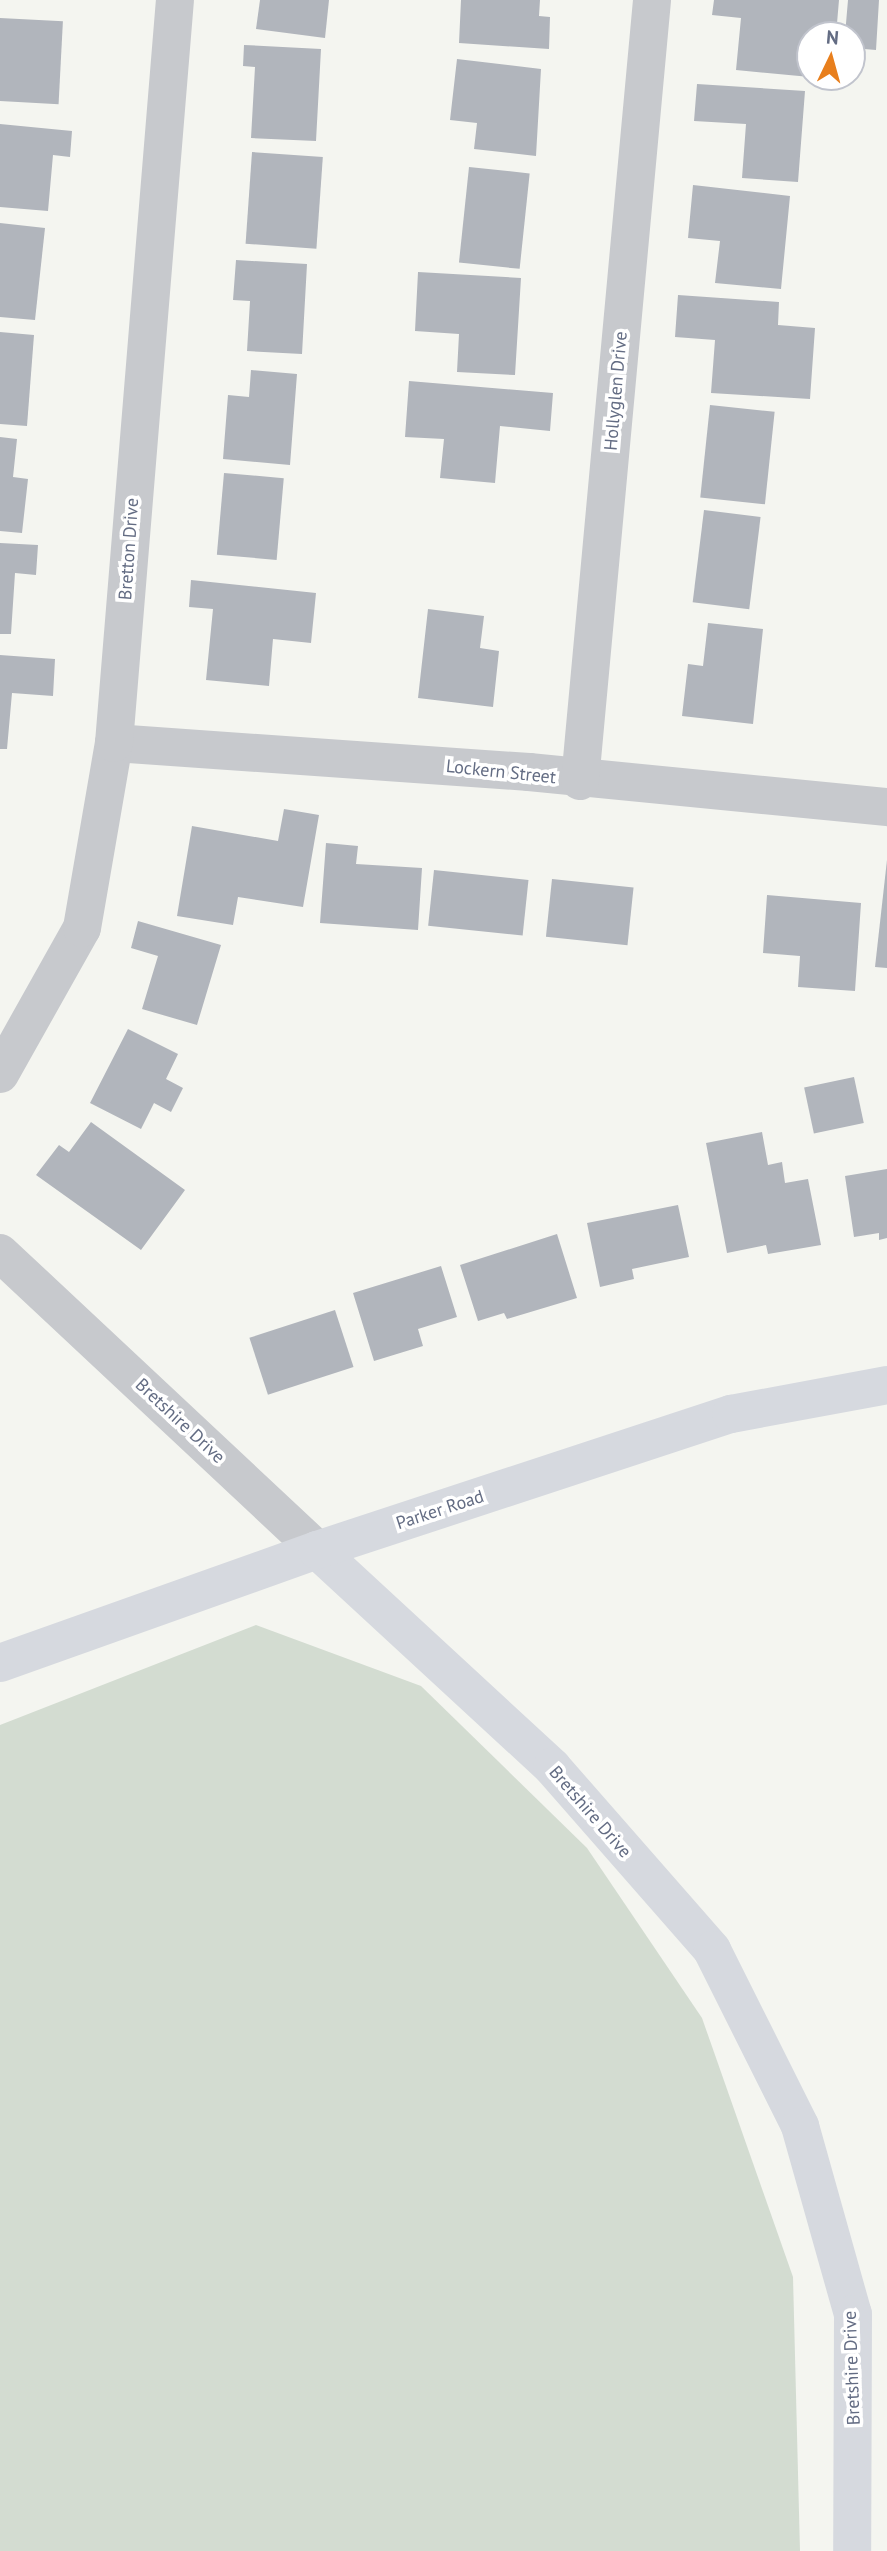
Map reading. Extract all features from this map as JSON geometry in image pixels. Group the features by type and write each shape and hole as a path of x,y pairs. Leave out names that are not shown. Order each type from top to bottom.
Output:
{"street":[{"name":"Bretton Drive","path":"0,1074 82,928 114,743 175,0"},
{"name":"Hollyglen Drive","path":"580,781 652,0"},
{"name":"Lockern Street","path":"114,743 529,772 580,781 887,807"},
{"name":"Bretshire Drive","path":"0,1253 552,1767 712,1950 800,2126 853,2314 852,2551"},
{"name":"Parker Road","path":"0,1662 317,1550 731,1414 887,1385"}],"shaded area":[{"path":"256,1625 421,1686 587,1848 702,2018 793,2277 800,2551 0,2551 0,1725"}],"building":[{"path":"260,0 329,0 325,38 256,29"},
{"path":"461,0 540,0 539,16 550,17 549,49 459,43"},
{"path":"714,0 839,0 837,21 796,21 796,76 736,70 741,18 712,15"},
{"path":"848,0 879,0 876,50 866,49 866,21 846,21"},
{"path":"0,18 63,21 59,104 0,101"},
{"path":"244,45 321,49 316,141 251,138 255,67 243,66"},
{"path":"457,59 541,69 536,156 474,149 477,123 450,120"},
{"path":"697,84 805,91 798,182 742,178 746,124 694,121"},
{"path":"0,124 72,131 70,157 53,155 48,211 0,207"},
{"path":"252,152 323,157 316,249 246,244"},
{"path":"469,167 530,173 520,269 459,262"},
{"path":"693,185 790,196 781,289 715,283 720,241 688,238"},
{"path":"0,223 45,228 35,320 0,317"},
{"path":"236,260 307,264 302,354 247,351 250,301 233,300"},
{"path":"418,272 521,278 515,375 457,372 459,334 415,331"},
{"path":"678,295 779,302 778,325 815,328 810,399 711,393 715,340 675,337"},
{"path":"0,332 34,335 27,426 0,424"},
{"path":"251,370 297,374 290,465 223,459 228,395 249,397"},
{"path":"409,381 553,393 550,431 500,426 495,483 440,478 444,439 405,437"},
{"path":"710,405 775,412 765,504 700,497"},
{"path":"0,437 17,439 13,477 28,479 22,533 0,531"},
{"path":"224,473 284,478 277,560 217,555"},
{"path":"704,510 761,517 749,609 693,602"},
{"path":"0,543 38,545 36,575 15,573 11,634 0,634"},
{"path":"191,580 316,593 311,643 273,639 269,686 206,680 213,609 189,607"},
{"path":"428,609 484,616 480,648 499,651 493,707 418,698"},
{"path":"708,623 763,629 753,724 682,716 688,664 703,666"},
{"path":"0,655 55,659 53,696 12,693 7,749 0,749"},
{"path":"284,809 319,815 303,907 238,897 233,925 177,916 192,826 278,841"},
{"path":"326,843 358,846 356,864 422,868 418,930 320,923"},
{"path":"887,860 887,968 875,967"},
{"path":"434,870 528,880 523,936 428,926"},
{"path":"552,879 634,888 627,945 546,937"},
{"path":"767,895 861,903 855,991 798,987 800,956 763,953"},
{"path":"138,921 221,945 197,1025 142,1009 158,956 131,948"},
{"path":"128,1029 178,1054 166,1079 183,1088 171,1112 154,1103 141,1129 90,1103"},
{"path":"854,1077 864,1123 814,1134 804,1088"},
{"path":"91,1122 185,1190 141,1250 36,1175 59,1145 69,1152"},
{"path":"762,1132 768,1165 782,1162 785,1183 808,1179 821,1245 768,1254 766,1245 727,1253 706,1143"},
{"path":"887,1169 887,1238 879,1240 879,1233 854,1237 845,1176"},
{"path":"678,1205 689,1257 632,1269 634,1279 600,1287 587,1223"},
{"path":"557,1234 577,1298 507,1319 504,1313 478,1321 460,1265"},
{"path":"441,1266 457,1317 418,1329 423,1346 374,1361 353,1293"},
{"path":"335,1310 354,1367 268,1395 249,1338"}]}
